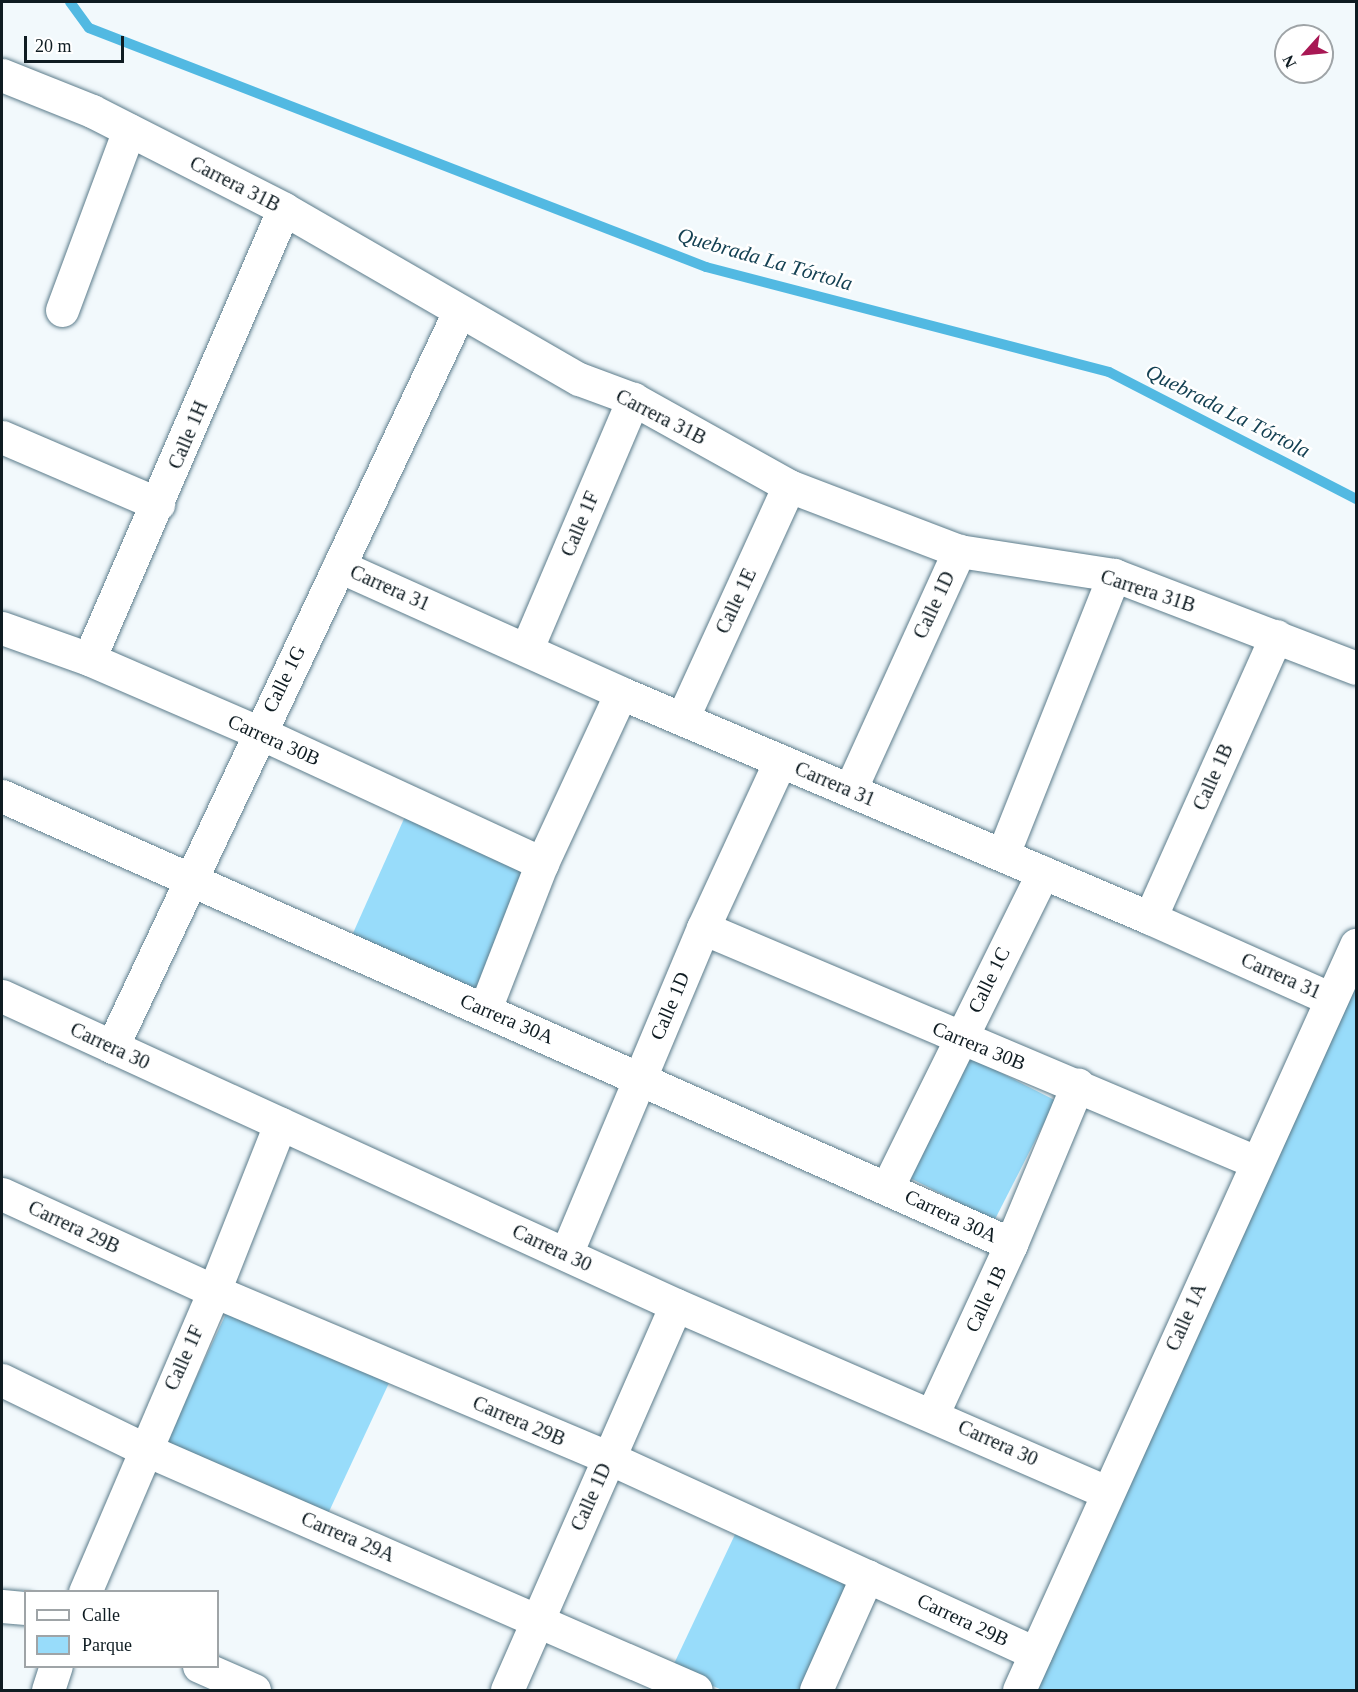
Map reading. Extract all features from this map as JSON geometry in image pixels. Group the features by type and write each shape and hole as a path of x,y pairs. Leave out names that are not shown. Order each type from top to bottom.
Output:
{"street":[{"name":"Carrera 31B","path":"2,75 129,130 284,209 459,312 579,379 633,399 789,486 959,552 1114,575 1356,668"},
{"path":"62,310 129,130"},
{"name":"Calle 1H","path":"89,658 159,504 284,209"},
{"name":"Calle 1G","path":"112,1047 258,732 459,312"},
{"name":"Calle 1F","path":"527,648 633,399"},
{"path":"2,437 159,504"},
{"name":"Calle 1E","path":"683,717 789,486"},
{"name":"Calle 1D","path":"850,790 959,552"},
{"name":"Carrera 31","path":"339,566 527,648 621,693 683,717 780,761 1150,918 1331,999"},
{"path":"1003,855 1114,575"},
{"name":"Carrera 30B","path":"2,628 89,658 258,732 542,863"},
{"name":"Calle 1B","path":"1150,918 1276,636"},
{"path":"485,1009 542,863 621,693"},
{"name":"Calle 1D","path":"566,1254 703,928 780,761"},
{"name":"Carrera 30A","path":"2,796 888,1186 1011,1244"},
{"name":"Calle 1C","path":"888,1186 1043,872"},
{"name":"Carrera 30B","path":"703,928 959,1040 1078,1084 1256,1162"},
{"name":"Calle 1A","path":"1019,1690 1356,945"},
{"name":"Carrera 30","path":"2,996 676,1305 933,1413 1107,1492"},
{"name":"Calle 1B","path":"933,1413 1011,1244 1078,1084"},
{"name":"Calle 1F","path":"86,1590 144,1449 214,1291 280,1124"},
{"name":"Carrera 29B","path":"2,1194 214,1291 609,1458 1035,1653"},
{"name":"Calle 1D","path":"507,1690 676,1305"},
{"name":"Carrera 29A","path":"2,1380 144,1449 696,1690"},
{"path":"816,1690 867,1576"},
{"path":"2,1606 24,1608"},
{"path":"48,1690 55,1668"},
{"path":"204,1668 255,1690"}],"green space":[{"path":"407,812 532,868 477,991 352,935"},
{"path":"1356,987 1356,1690 1031,1690"},
{"path":"970,1057 1056,1101 994,1221 909,1177"},
{"path":"231,1303 391,1378 324,1523 163,1448"},
{"path":"739,1526 861,1578 805,1690 722,1690 672,1668"}],"waterway":[{"name":"Quebrada La Tórtola","path":"70,2 89,28 706,267 1109,372 1356,499"}]}
